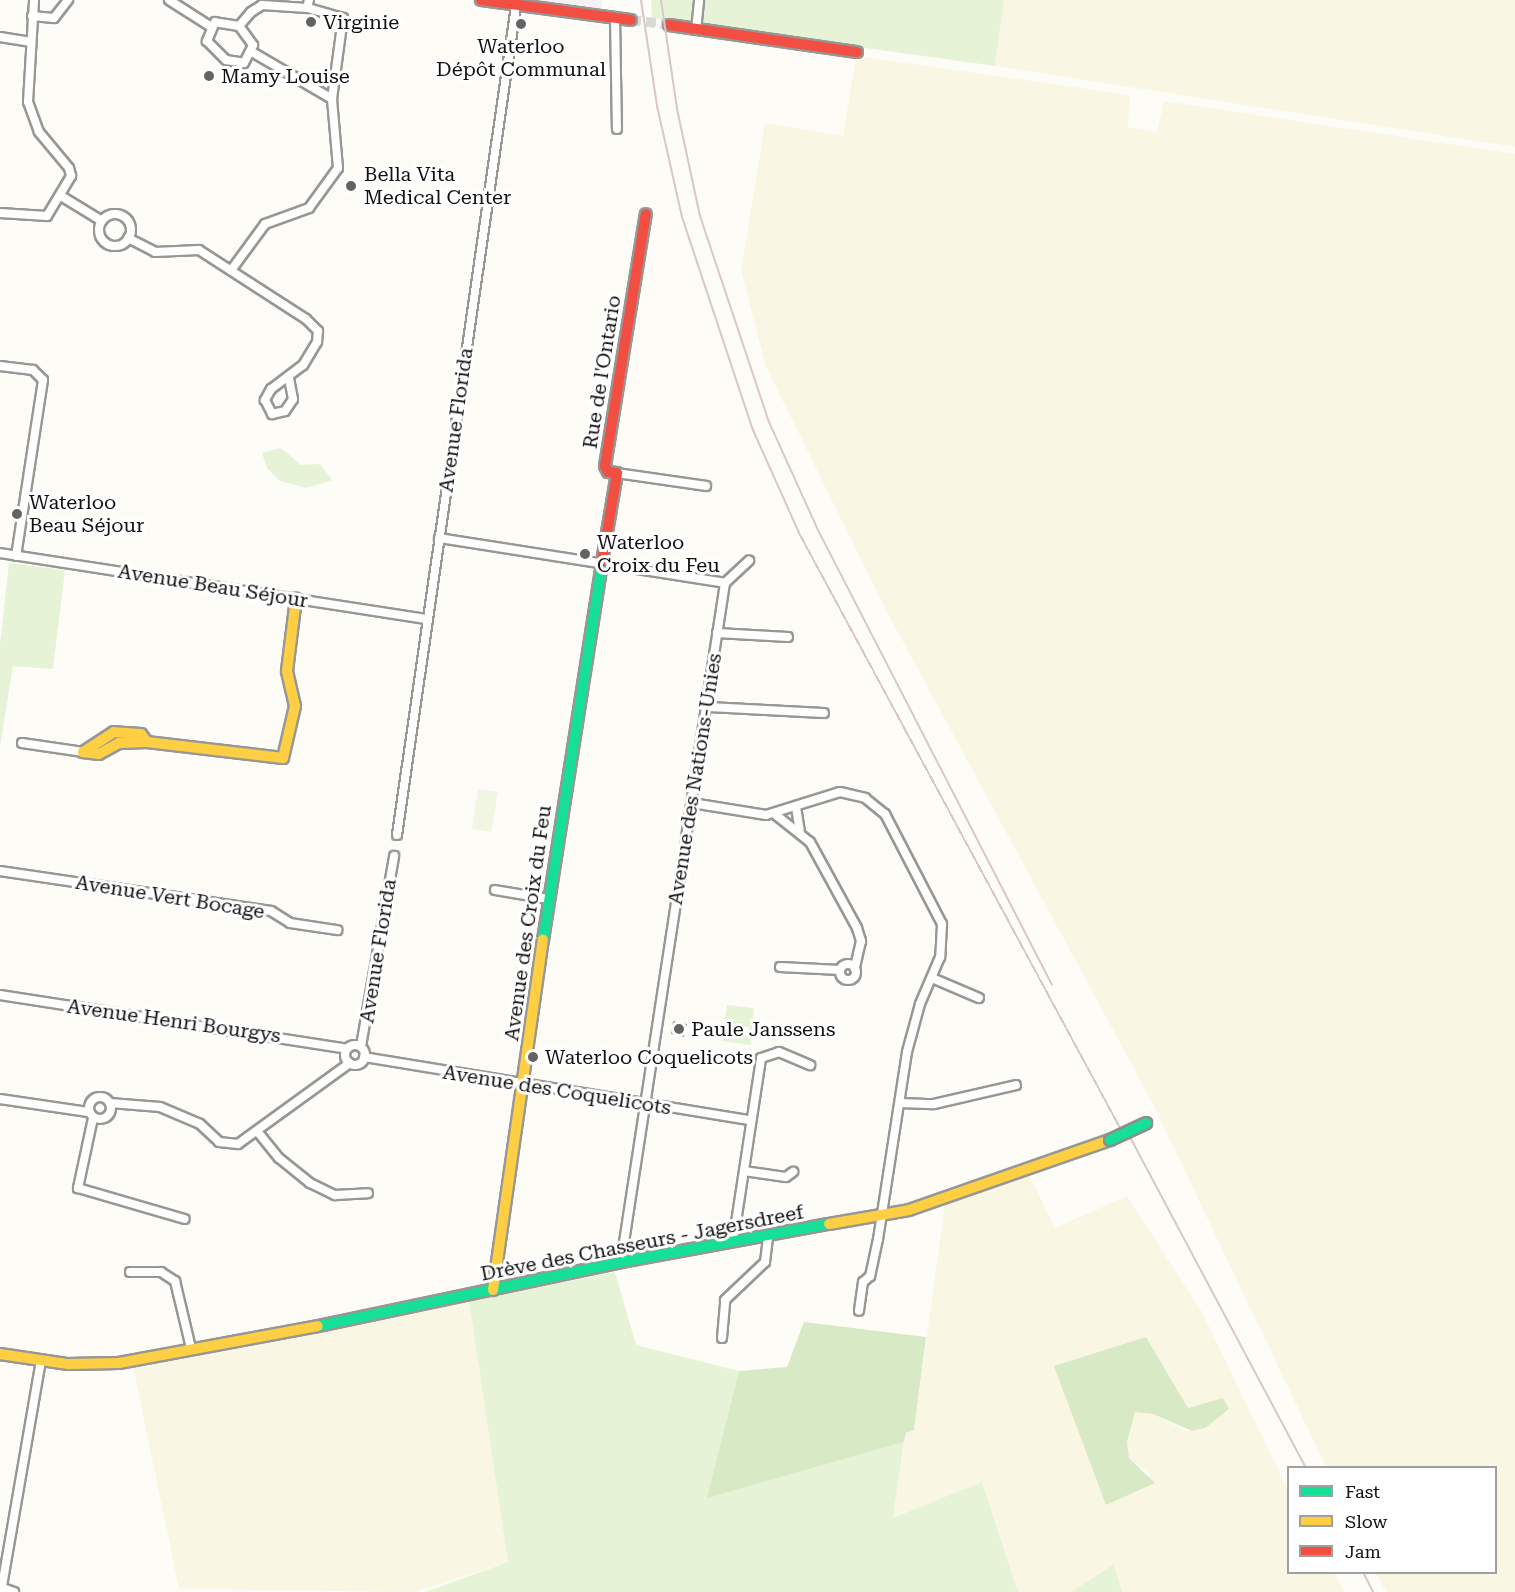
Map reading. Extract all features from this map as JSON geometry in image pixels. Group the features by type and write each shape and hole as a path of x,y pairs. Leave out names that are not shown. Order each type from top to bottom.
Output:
{"street":[{"path":"0,213 42,218 61,196 70,171 31,116 26,90 34,0"},
{"path":"32,16 54,18 68,0"},
{"path":"169,0 210,26 224,22 239,26 253,45 252,52 244,63 215,54 207,41 210,26"},
{"path":"481,0 631,20"},
{"path":"696,30 699,0"},
{"path":"232,269 265,224 309,208 333,177 339,152 332,99 344,18 308,4 262,5 239,26"},
{"name":"Avenue Florida","path":"398,834 516,6"},
{"path":"615,17 617,129"},
{"path":"669,25 857,52"},
{"path":"0,37 30,42"},
{"path":"252,52 332,99"},
{"path":"61,196 102,221"},
{"name":"Rue de l'Ontario","path":"604,562 617,473 608,472 604,466 646,214"},
{"path":"108,215 123,216 131,230 128,238 118,245 106,243 99,232 102,221 108,215"},
{"path":"128,238 152,250 199,250 232,269 306,319 318,332 310,354 289,378 267,396 267,409 272,414 285,411 293,399 289,378"},
{"path":"0,366 33,370 43,380 16,556"},
{"path":"617,473 706,486"},
{"path":"439,538 604,562 725,583 749,561"},
{"name":"Avenue Beau Séjour","path":"0,554 427,619"},
{"name":"Avenue des Croix du Feu","path":"493,1290 549,899 604,562"},
{"name":"Avenue des Nations-Unies","path":"621,1262 643,1103 693,803 725,583"},
{"path":"22,743 99,754 119,743 147,742 283,758 295,706 287,671 296,599"},
{"path":"717,633 788,637"},
{"path":"708,707 824,713"},
{"path":"83,752 114,732 141,734 147,742"},
{"path":"114,732 119,743"},
{"path":"776,815 840,792 865,798 885,814 942,924 940,957 913,1026 882,1214 859,1311"},
{"path":"693,803 776,815 800,831"},
{"path":"780,967 840,970 848,964 855,968 861,941 857,928 800,831 796,807"},
{"name":"Avenue Florida","path":"361,1046 394,856"},
{"name":"Avenue Vert Bocage","path":"0,871 271,911 290,923 337,930"},
{"path":"495,890 549,899"},
{"path":"932,978 979,998"},
{"name":"Avenue Henri Bourgys","path":"0,995 347,1049"},
{"path":"185,1219 78,1188 93,1099 99,1096 110,1103 160,1107 179,1113 228,1145 257,1131 350,1063 358,1064 364,1057 361,1046 347,1049 350,1063"},
{"path":"733,1242 761,1058 779,1052 810,1065"},
{"name":"Avenue des Coquelicots","path":"364,1057 524,1086 750,1120"},
{"path":"900,1103 934,1104 1016,1085"},
{"path":"0,1099 106,1118 110,1103"},
{"name":"Drève des Chasseurs - Jagersdreef","path":"0,1354 95,1365 135,1360 493,1290 621,1262 909,1210 1110,1140 1146,1123"},
{"path":"257,1131 279,1158 310,1183 335,1196 368,1193"},
{"path":"744,1171 786,1177 793,1172"},
{"path":"722,1338 725,1300 765,1262 768,1236"},
{"path":"130,1272 161,1272 175,1281 191,1348"},
{"path":"14,1592 1,1589 41,1360"}],"shaded area":[{"path":"532,0 602,0 601,11"},
{"path":"1004,0 1515,0 1515,147 995,66"},
{"path":"856,56 1130,95 1128,127 1157,132 1164,101 1515,154 1515,1592 1386,1592 1377,1574 1497,1574 1497,1466 1326,1466 1152,1102 888,614 766,367 741,271 765,123 843,136"},
{"path":"1028,1172 1055,1228 1127,1196 1202,1312 1287,1488 1287,1574 1335,1574 1344,1592 1122,1592 1114,1564 1071,1592 1018,1592 982,1482 893,1519 906,1433 914,1430 945,1204","holes":["1146,1337 1188,1408 1223,1398 1199,1430 1186,1431 1153,1414 1135,1412 1127,1442 1129,1458 1151,1475 1106,1505"]},
{"path":"469,1301 508,1562 413,1592 179,1589 133,1367"}],"green space":[{"path":"651,0 1004,0 995,66 652,18"},
{"path":"281,448 301,465 320,464 332,480 306,488 280,481 267,468 262,453"},
{"path":"9,563 65,570 53,669 13,666 0,747 0,644"},
{"path":"478,789 498,792 491,832 472,829"},
{"path":"727,1005 754,1008 751,1045 721,1041"},
{"path":"615,1272 636,1345 739,1371 708,1497 904,1442 893,1518 982,1482 1018,1592 425,1592 508,1562 469,1301"},
{"path":"804,1322 926,1337 914,1430 906,1433 904,1442 707,1498 739,1371 787,1367"},
{"path":"1146,1337 1188,1408 1223,1398 1229,1409 1205,1428 1192,1431 1153,1414 1135,1412 1127,1442 1129,1458 1155,1483 1106,1505 1054,1366"},
{"path":"1114,1564 1122,1592 1071,1592"}],"building":[{"name":"Paule Janssens","path":"673,1021 687,1024 684,1037 671,1034"}],"tunnel":[{"path":"631,20 669,25"}],"railway":[{"path":"641,0 657,106 682,217 753,430 799,533 1120,1128"},
{"path":"661,0 677,109 700,216 769,422 819,532 1052,985"},
{"path":"1131,1139 1305,1466"},
{"path":"1364,1574 1373,1592"}],"traffic: fast":[{"path":"543,940 602,562"},
{"path":"1110,1140 1146,1123"},
{"path":"318,1326 621,1262 829,1224"}],"traffic: slow":[{"path":"147,742 141,734 114,732 83,752 99,754 119,743 147,742 283,758 295,706 287,671 296,599"},
{"path":"493,1290 543,940"},
{"path":"829,1224 909,1210 1110,1140"},
{"path":"0,1354 68,1364 119,1363 318,1326"}],"traffic: jam":[{"path":"481,0 631,20"},
{"path":"669,25 857,52"},
{"path":"602,562 617,473 608,472 605,466 646,214"}],"place":[{"name":"Virginie","path":"311,22"},
{"name":"Waterloo Dépôt Communal","path":"521,24"},
{"name":"Mamy Louise","path":"209,76"},
{"name":"Bella Vita Medical Center","path":"351,186"},
{"name":"Waterloo Beau Séjour","path":"17,514"},
{"name":"Waterloo Croix du Feu","path":"585,554"},
{"name":"Paule Janssens","path":"679,1029"},
{"name":"Waterloo Coquelicots","path":"533,1057"}]}
